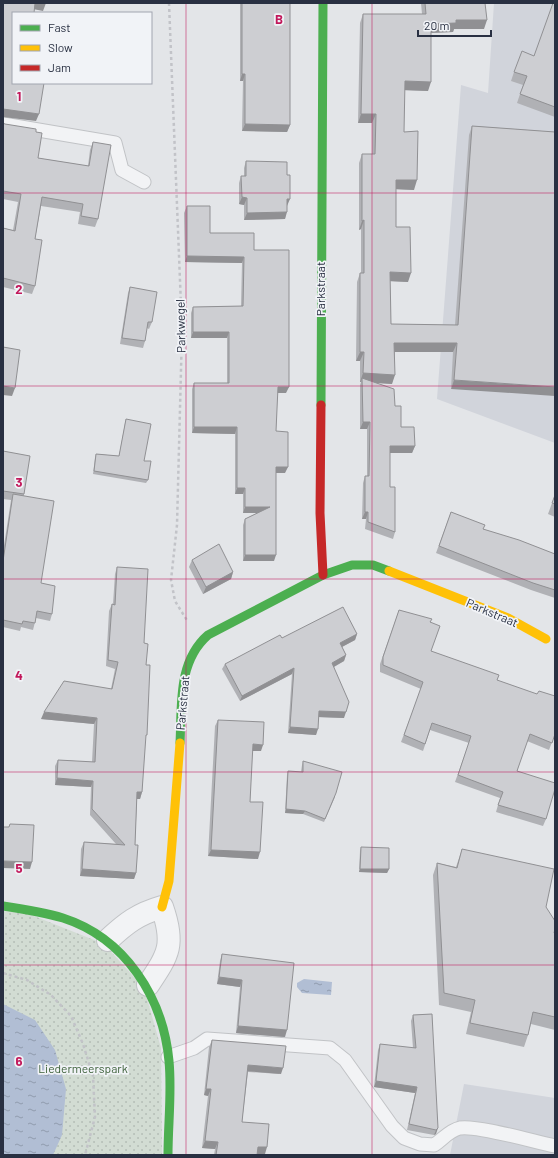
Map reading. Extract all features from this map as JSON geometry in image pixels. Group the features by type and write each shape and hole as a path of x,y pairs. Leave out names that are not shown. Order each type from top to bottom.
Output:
{"street":[{"name":"Parkstraat","path":"323,3 320,505 323,575"},
{"name":"Parkstraat","path":"162,907 169,881 185,671 192,654 200,641 214,631 323,575 352,565 372,565 508,618 546,638"},
{"path":"3,906 29,908 71,921 108,940 128,960 148,985 160,1018 168,1057 168,1155"},
{"path":"108,940 123,926 142,913 162,907 168,924 170,944 163,963 148,985"}],"lane":[{"path":"3,124 116,143 122,170 144,182"},
{"path":"168,1057 194,1048 207,1039 330,1048 346,1060 392,1126 404,1138 420,1144 434,1145 450,1132 461,1128 476,1129 555,1146"}],"path":[{"name":"Parkwegel","path":"169,3 182,331 177,525 171,580 175,601 200,641"},
{"path":"3,972 27,980 51,995 71,1016 83,1044 93,1076 95,1117 86,1155"}],"shaded area":[{"path":"494,3 555,3 555,443 437,399 461,85 488,93"},
{"path":"464,1084 555,1098 555,1155 450,1155"}],"green space":[{"name":"Liedermeerspark","path":"3,911 29,914 104,944 144,988 161,1048 162,1155 3,1155"}],"water":[{"path":"304,979 332,982 331,995 302,993 297,987 297,983"},
{"path":"3,1004 35,1020 55,1050 66,1089 62,1135 53,1155 3,1155"}],"building":[{"path":"3,3 35,3 34,12 12,12 12,84 44,84 39,114 3,109"},
{"path":"242,3 290,3 290,125 245,124 245,74 242,74"},
{"path":"425,3 485,3 487,20 456,20 456,23 431,24 431,82 405,81 404,132 418,131 417,180 396,180 396,227 410,227 411,273 390,272 391,324 458,325 472,126 555,132 555,387 454,380 457,343 394,343 395,375 363,373 364,352 360,352 360,273 364,273 362,154 375,154 376,114 361,114 363,14 426,14"},
{"path":"553,3 555,3 555,107 520,94 527,76 514,72 522,51 534,56"},
{"path":"3,123 36,129 36,132 42,133 38,158 89,166 93,142 111,145 98,219 81,216 83,204 42,197 35,239 42,240 35,286 3,278 3,228 15,231 21,194 3,191"},
{"path":"246,161 287,162 287,175 290,175 290,199 287,199 287,212 247,213 247,198 242,197 241,176 246,176"},
{"path":"187,206 210,206 210,233 254,233 254,250 289,250 289,387 278,387 276,431 288,432 288,467 276,467 276,555 245,555 245,519 270,507 245,507 245,488 237,488 237,427 194,427 194,383 229,383 229,332 193,332 193,307 243,306 244,257 187,256"},
{"path":"130,287 157,292 152,322 148,322 145,341 122,338"},
{"path":"3,347 20,350 15,388 3,386"},
{"path":"362,378 394,389 395,406 401,406 401,427 414,427 415,446 390,446 390,487 395,487 395,532 368,522 368,512 365,512 365,476 369,476 370,422 363,422"},
{"path":"126,419 151,424 144,461 151,461 148,480 94,471 96,454 119,456"},
{"path":"3,451 30,456 24,494 3,491"},
{"path":"13,494 54,501 41,583 55,586 52,614 37,611 35,623 23,621 22,624 3,620 3,561"},
{"path":"555,495 555,504 552,503"},
{"path":"451,512 485,525 483,529 519,540 555,554 555,590 533,583 439,546"},
{"path":"219,544 233,572 206,587 192,560"},
{"path":"117,567 148,569 144,643 148,644 146,665 150,665 147,735 142,792 137,792 135,845 138,845 136,873 82,869 84,842 125,845 92,809 93,781 57,778 58,760 95,762 97,718 44,712 64,681 112,689 118,662 108,660 112,604 115,605"},
{"path":"343,607 357,634 340,643 346,655 332,663 349,702 346,712 319,711 318,729 290,727 294,668 242,696 225,664 280,635 282,638"},
{"path":"399,610 432,619 430,622 440,626 431,651 499,675 497,680 537,694 539,691 555,696 555,734 552,743 530,734 517,771 555,783 555,789 546,819 498,805 503,792 458,775 471,736 432,723 425,744 404,735 423,682 383,665 383,657"},
{"path":"218,720 264,722 263,745 253,744 250,802 263,802 260,852 211,850"},
{"path":"303,761 342,772 336,793 325,819 305,811 286,809 288,771 303,772"},
{"path":"10,824 34,825 32,862 3,861 3,827 9,827"},
{"path":"361,847 389,848 389,869 360,869"},
{"path":"462,849 554,869 546,907 555,921 555,1017 533,1012 528,1035 470,1023 475,1000 444,993 437,863 457,868"},
{"path":"222,954 294,963 287,1030 238,1026 242,980 219,977"},
{"path":"432,1014 438,1128 436,1130 409,1124 417,1087 376,1081 380,1044 416,1048 413,1015"},
{"path":"212,1040 286,1046 283,1068 248,1065 242,1122 269,1124 267,1147 258,1147 257,1155 216,1155 218,1142 205,1141 211,1089 206,1089"}],"traffic: fast":[{"path":"321,405 323,3"},
{"path":"180,743 183,685 186,671 198,646 208,635 323,575 352,565 373,565 389,571"},
{"path":"3,906 56,916 85,927 105,940 122,955 137,973 159,1014 165,1037 169,1061 170,1084 168,1155"}],"traffic: slow":[{"path":"389,571 508,618 546,639"},
{"path":"162,907 169,881 180,743"}],"traffic: jam":[{"path":"321,405 320,513 323,575"}]}
